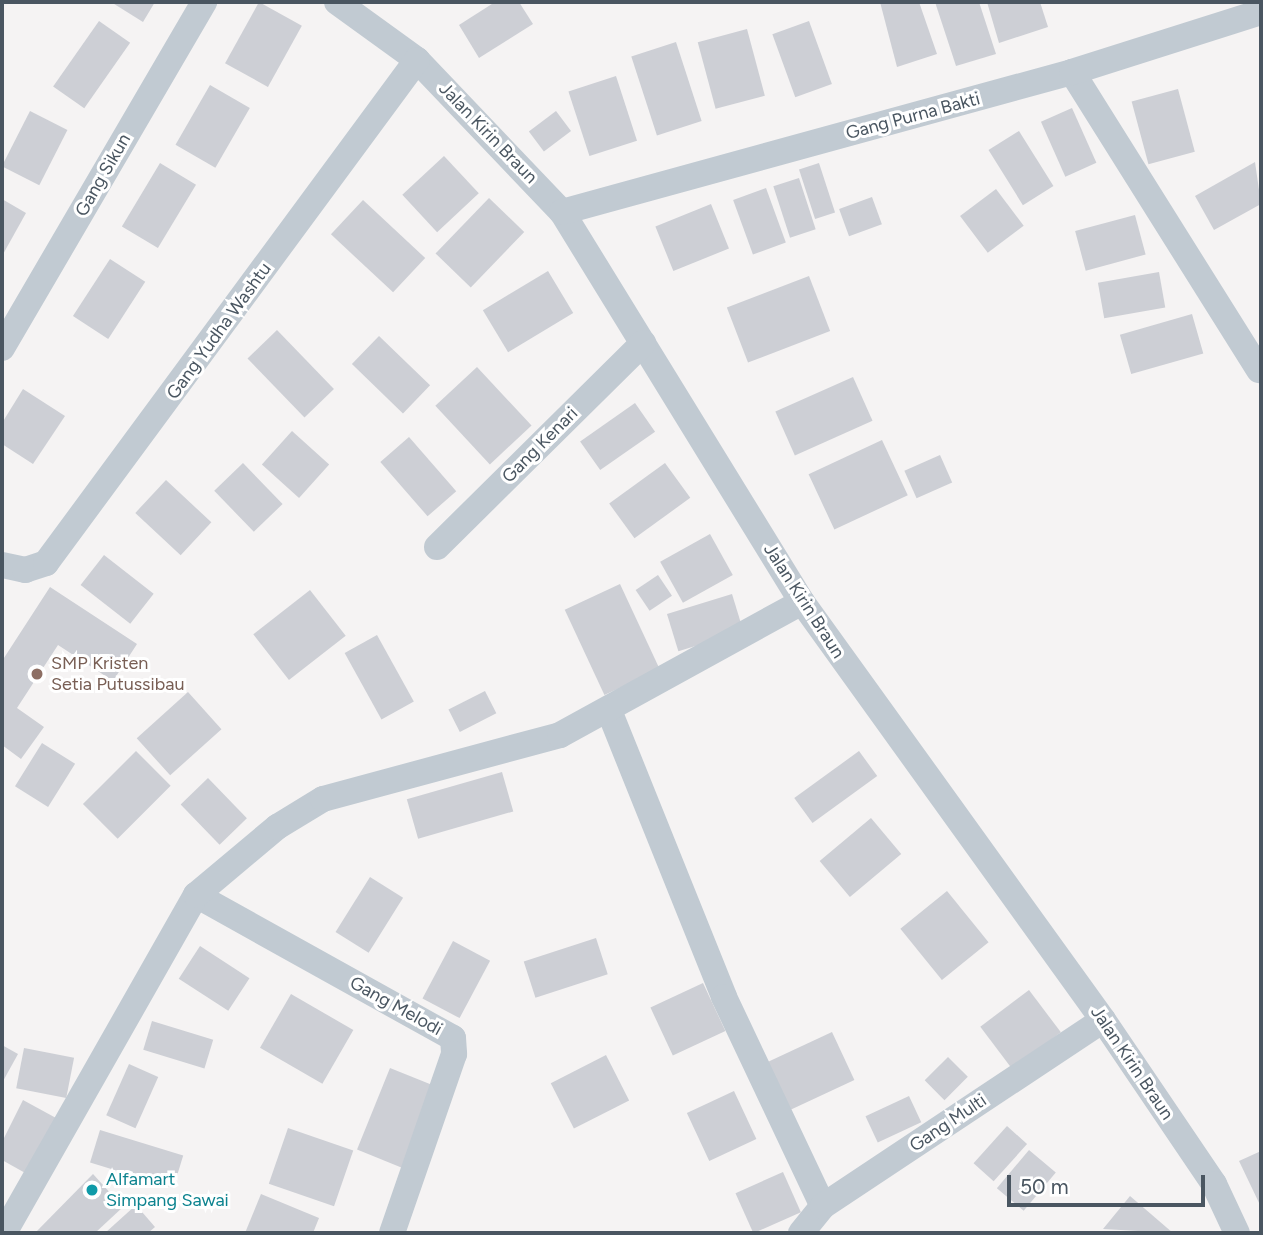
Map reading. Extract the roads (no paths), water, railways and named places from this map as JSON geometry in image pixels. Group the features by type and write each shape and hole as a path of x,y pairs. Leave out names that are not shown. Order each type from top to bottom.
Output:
{"street":[{"name":"Gang Sikun","path":"2,348 204,2"},
{"name":"Jalan Kirin Braun","path":"337,2 417,60 562,212 802,602 1103,1020 1220,1193 1237,1233"},
{"name":"Gang Purna Bakti","path":"562,212 1072,72 1261,12"},
{"name":"Gang Yudha Washtu","path":"2,565 24,570 46,563 417,60"},
{"path":"1072,72 1259,370"},
{"name":"Gang Kenari","path":"437,547 643,343"},
{"path":"4,1233 199,892 323,799 482,759 610,713 802,602"},
{"path":"610,713 724,997 823,1206"},
{"name":"Gang Melodi","path":"199,892 453,1038 454,1054 392,1233"},
{"name":"Gang Multi","path":"801,1233 823,1206 1103,1020"}],"place":[{"name":"SMP Kristen Setia Putussibau","path":"37,674"},
{"name":"Alfamart Simpang Sawai","path":"92,1190"}]}
